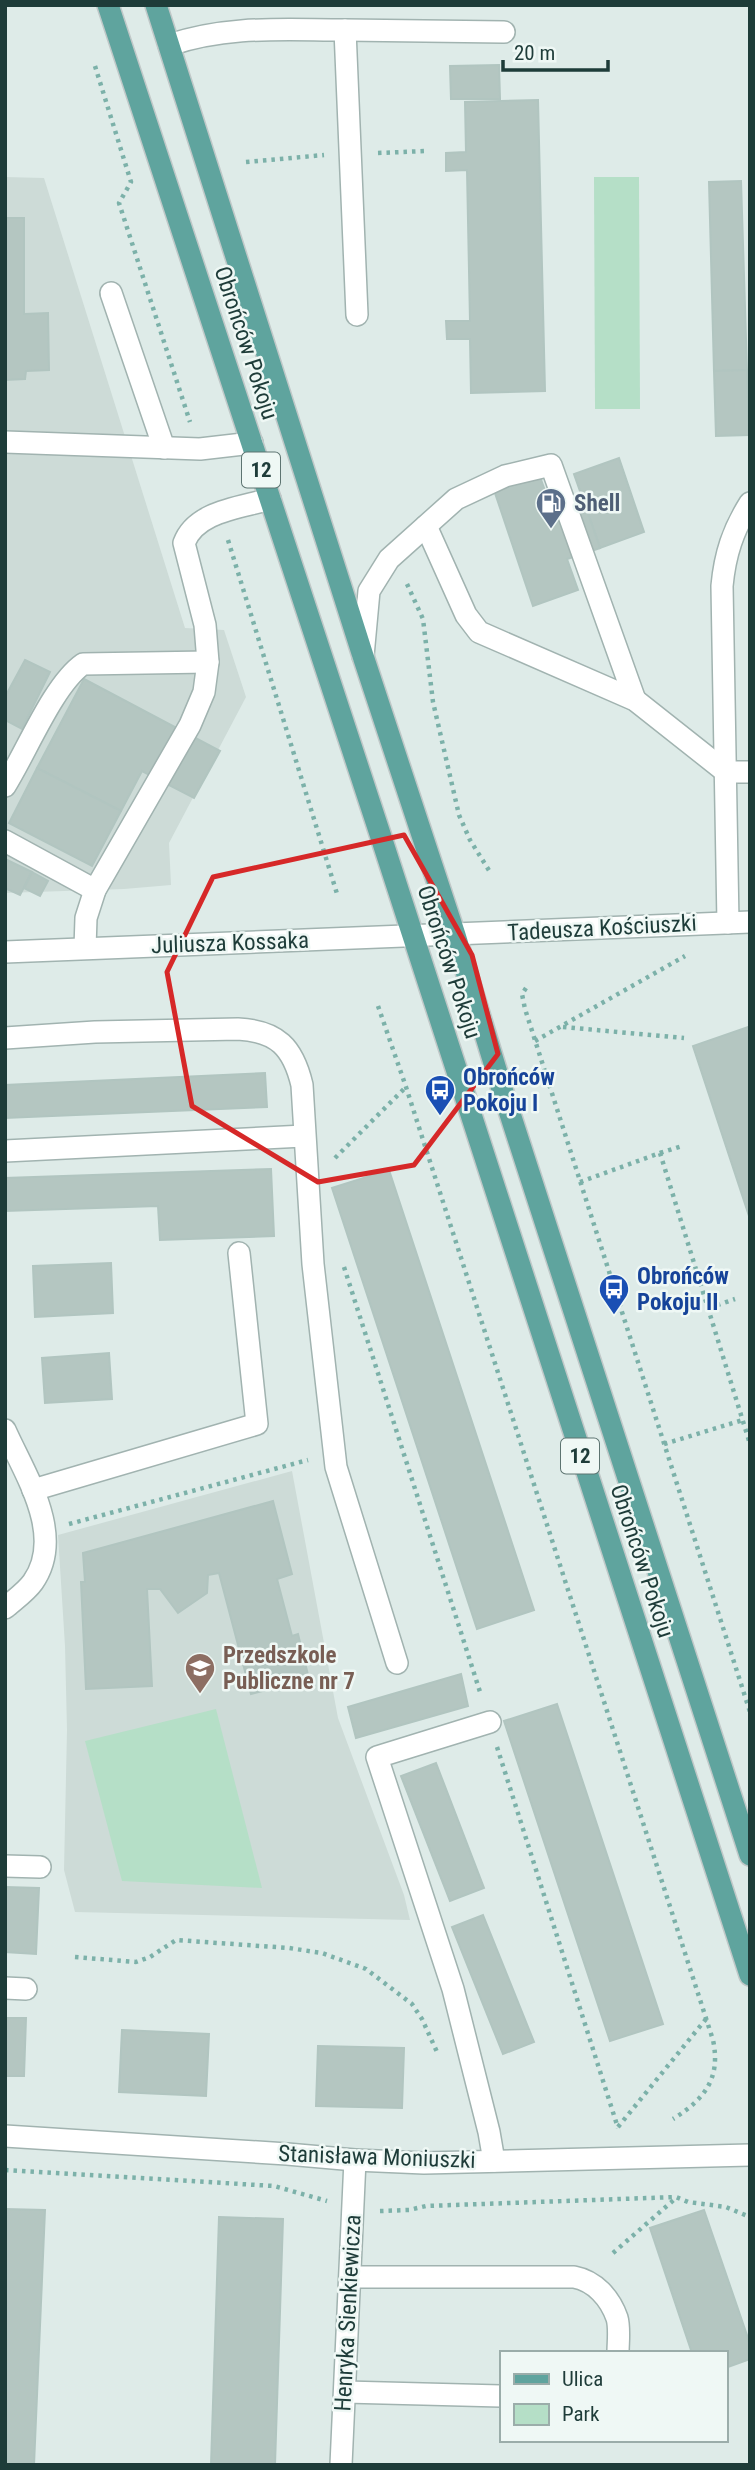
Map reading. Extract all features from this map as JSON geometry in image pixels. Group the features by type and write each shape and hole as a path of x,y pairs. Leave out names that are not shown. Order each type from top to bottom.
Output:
{"main road":[{"name":"Obrońców Pokoju","path":"108,5 750,1975"},
{"name":"Obrońców Pokoju","path":"156,5 363,656 455,935 505,1099 750,1855"}],"street":[{"path":"169,45 194,36 232,30 503,32"},
{"path":"345,30 357,314"},
{"path":"111,293 164,449"},
{"path":"5,443 200,449 252,443"},
{"path":"363,656 369,591 388,559 456,499 505,476 551,465 635,700"},
{"path":"85,948 86,918 96,890 190,725 204,692 208,662 201,601 184,543 188,532 196,523 213,516 270,499"},
{"path":"728,923 722,586 731,536 750,503"},
{"path":"426,526 466,615 479,632 635,700 726,772 750,772"},
{"path":"5,786 60,688 72,672 83,664 208,662"},
{"path":"5,841 96,890"},
{"name":"Tadeusza Kościuszki","path":"455,935 750,922"},
{"name":"Juliusza Kossaka","path":"5,952 455,935"},
{"path":"5,1038 96,1032 257,1030 275,1037 288,1050 298,1069 302,1085 313,1264 336,1467 397,1663"},
{"path":"5,1151 304,1136"},
{"path":"33,1490 257,1424 239,1253"},
{"path":"5,1430 33,1490 44,1530 42,1563 33,1582 5,1608"},
{"path":"490,1722 377,1757 453,1989 494,2161"},
{"path":"5,1866 40,1867"},
{"name":"Stanisława Moniuszki","path":"5,2136 355,2160 494,2161 750,2155"},
{"name":"Henryka Sienkiewicza","path":"341,2465 355,2160"},
{"path":"351,2277 574,2277 588,2280 604,2295 617,2320 618,2351"},
{"path":"345,2392 500,2396"}],"path":[{"path":"405,579 423,619 433,702 459,815 490,873"},
{"path":"535,1041 685,956"},
{"path":"526,988 522,994 535,1041 749,1707"},
{"path":"377,1006 407,1087 717,2056 716,2072 706,2088 688,2110 673,2119"},
{"path":"562,1027 684,1038"},
{"path":"331,1162 407,1087"},
{"path":"580,1182 682,1146"},
{"path":"660,1153 750,1444"},
{"path":"340,1254 618,2128 706,2019"},
{"path":"709,1308 735,1299"},
{"path":"664,1444 743,1420"},
{"path":"44,1530 334,1452"},
{"path":"75,1957 136,1962 150,1957 176,1940 322,1953 366,1969 412,2004 439,2057"},
{"path":"5,2170 274,2186 377,2211 410,2210 426,2206 676,2197 688,2202 726,2207 750,2217"},
{"path":"613,2253 676,2197"}],"highlighted area":[{"path":"404,835 472,955 498,1054 414,1165 318,1182 192,1106 167,972 213,877"}],"shaded area":[{"path":"5,177 44,178 185,628 224,630 246,697 169,843 171,885 5,893"},
{"name":"Przedszkole Publiczne nr 7","path":"292,1471 338,1718 404,1895 410,1920 75,1912 64,1870 67,1730 58,1535"}],"green space":[{"path":"594,177 639,177 640,409 595,409"},
{"path":"216,1709 262,1888 122,1881 85,1741"}],"building":[{"path":"499,65 500,99 451,99 450,66"},
{"path":"538,100 545,391 471,393 470,339 447,339 446,321 470,321 467,170 446,171 446,153 466,152 465,102"},
{"path":"741,181 747,370 714,371 709,182"},
{"path":"5,218 24,218 24,314 48,313 49,370 26,371 25,379 5,380"},
{"path":"747,370 749,435 716,436 714,371"},
{"path":"619,458 644,532 600,548 574,474"},
{"name":"Shell","path":"539,474 553,513 584,502 600,548 567,559 578,590 533,606 494,490"},
{"path":"25,660 50,672 22,729 5,720 5,697"},
{"path":"84,679 220,751 194,798 142,771 121,811 37,768"},
{"path":"37,768 121,811 92,866 9,823"},
{"path":"5,859 32,872 20,895 5,888"},
{"path":"32,872 48,881 40,896 24,888"},
{"path":"748,1027 750,1034 750,1219 693,1046"},
{"path":"265,1073 267,1107 5,1118 5,1085"},
{"path":"271,1169 274,1236 160,1240 158,1206 5,1211 5,1178"},
{"path":"389,1170 534,1610 477,1629 332,1188"},
{"path":"111,1263 113,1313 35,1317 33,1266"},
{"path":"109,1353 112,1399 45,1403 42,1358"},
{"path":"273,1501 292,1574 277,1579 292,1636 298,1634 309,1679 251,1694 219,1573 208,1575 207,1593 178,1613 160,1589 147,1589 152,1686 86,1689 81,1582 85,1582 83,1553"},
{"path":"461,1674 468,1706 356,1738 348,1707"},
{"path":"557,1704 663,2024 610,2041 504,1721"},
{"path":"436,1763 484,1888 450,1901 401,1776"},
{"path":"5,1887 39,1888 36,1954 5,1952"},
{"path":"483,1915 534,2042 503,2054 452,1927"},
{"path":"5,2018 26,2018 24,2076 5,2076"},
{"path":"122,2030 209,2034 206,2096 119,2092"},
{"path":"318,2046 404,2048 402,2108 316,2106"},
{"path":"5,2209 45,2210 34,2465 5,2465"},
{"path":"704,2210 750,2344 750,2359 727,2367 727,2351 691,2351 650,2228"},
{"path":"219,2217 283,2219 275,2465 211,2465"}],"place":[{"name":"Shell","path":"551,530"},
{"name":"Obrońców Pokoju I","path":"440,1117"},
{"name":"Obrońców Pokoju II","path":"614,1316"},
{"name":"Przedszkole Publiczne nr 7","path":"200,1695"}]}
